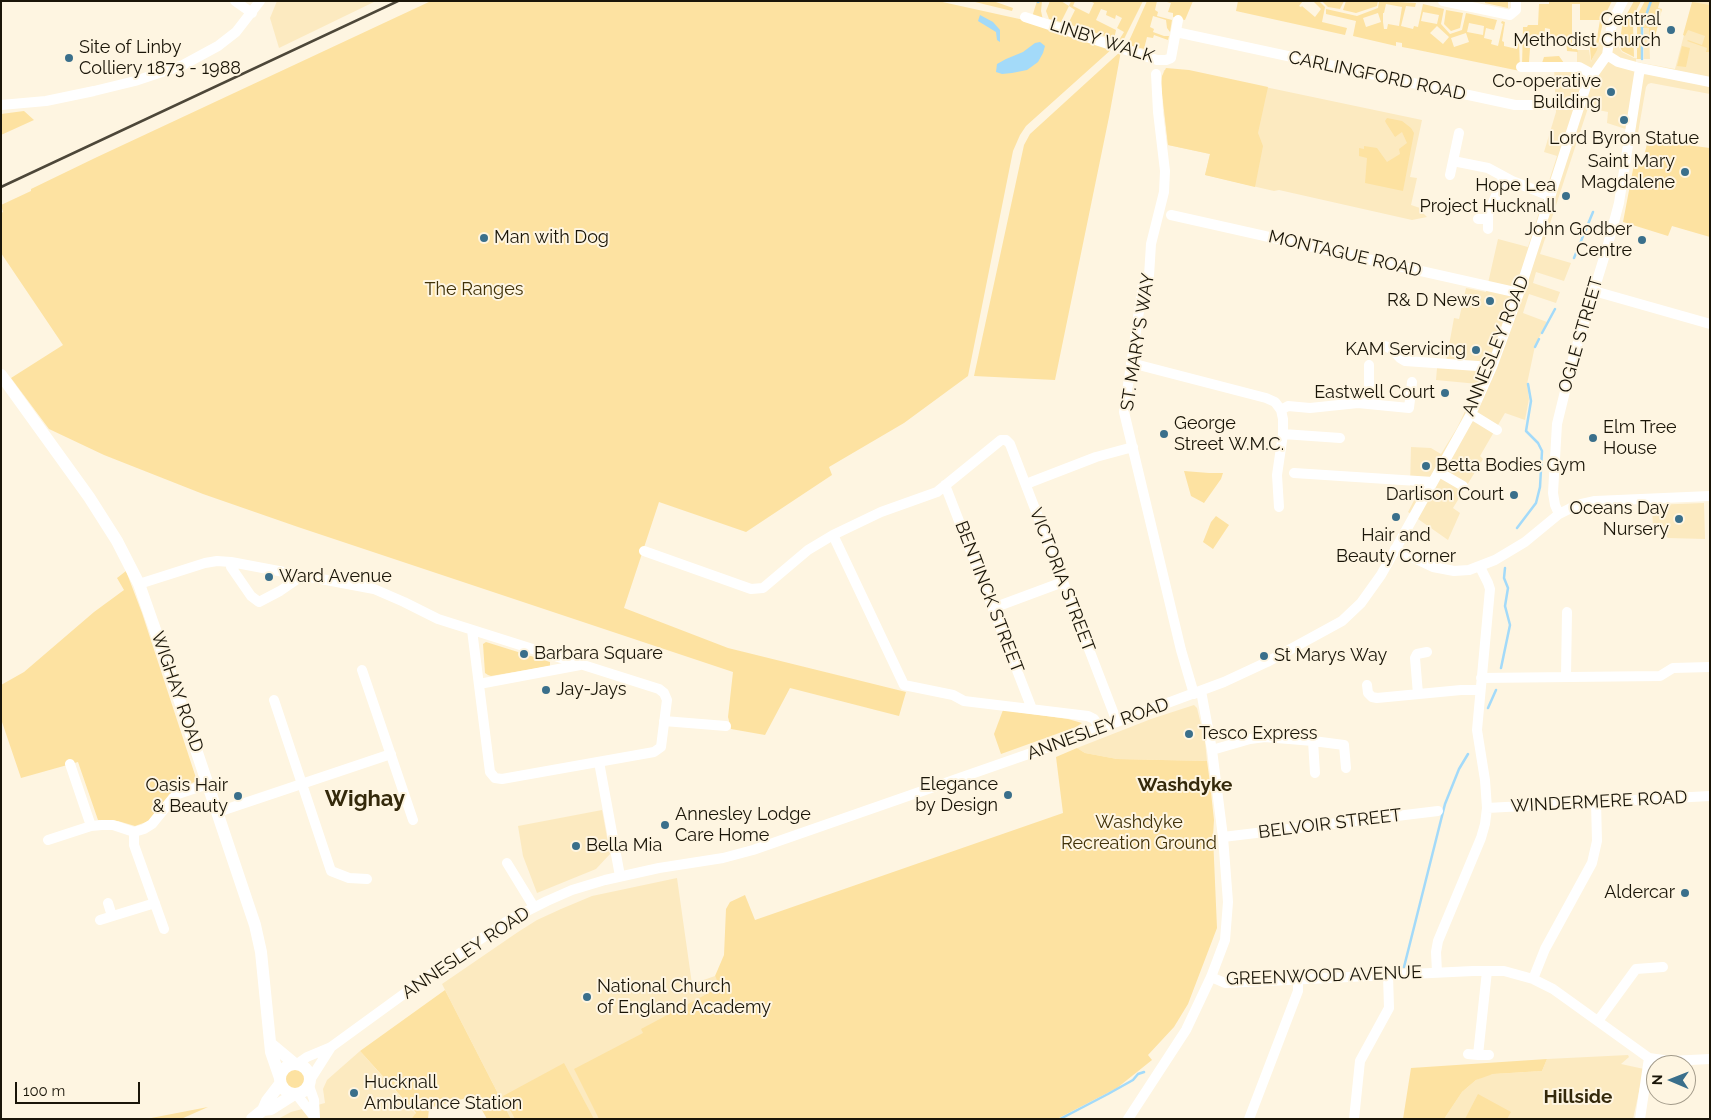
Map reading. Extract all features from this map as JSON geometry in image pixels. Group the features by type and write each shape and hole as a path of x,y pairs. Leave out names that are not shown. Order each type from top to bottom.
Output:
{"main road":[{"name":"WIGHAY ROAD","path":"1,375 89,497 117,541 139,584 255,925 261,952 271,1052 280,1081"},
{"path":"263,1110 271,1109 306,1091 310,1083 307,1070 296,1064 271,1044"},
{"path":"252,1119 263,1110 280,1081 285,1068 296,1064"},
{"path":"280,1081 285,1092 295,1095"}],"street":[{"path":"235,1 252,13"},
{"path":"1,105 46,101 96,91 135,82 183,65 218,46 236,32 260,1"},
{"path":"1443,1 1510,15 1514,12 1516,1"},
{"path":"1624,1 1616,14 1611,29 1607,55 1618,62 1640,68 1710,82"},
{"name":"LINBY WALK","path":"1025,17 1157,67 1171,58 1178,20"},
{"name":"CARLINGFORD ROAD","path":"1176,32 1515,105 1579,105"},
{"name":"ANNESLEY ROAD","path":"296,1064 331,1047 467,948 509,920 572,890 620,876 723,858 753,850 1197,693 1267,662 1342,622 1370,591 1471,414 1492,367 1519,293 1587,83 1607,55"},
{"name":"ST. MARY'S WAY","path":"1128,1119 1186,1030 1211,978 1225,940 1228,920 1223,837 1212,750 1197,693 1179,642 1124,412 1144,282 1149,276 1151,244 1164,192 1165,171 1158,112 1157,67"},
{"path":"1521,67 1579,67 1592,74"},
{"name":"OGLE STREET","path":"1559,514 1553,493 1557,424 1574,355 1619,204 1640,68"},
{"path":"1450,175 1459,133"},
{"path":"1453,162 1488,168 1504,177 1550,196"},
{"path":"1484,222 1504,177"},
{"name":"MONTAGUE ROAD","path":"1171,215 1519,293"},
{"path":"1594,291 1710,324"},
{"path":"1385,346 1393,350 1405,361 1492,367"},
{"path":"1131,362 1275,402 1283,419 1283,434 1277,475 1279,507"},
{"path":"1369,365 1369,404"},
{"path":"1280,410 1288,406 1310,408 1350,403 1409,408 1412,382"},
{"path":"1471,414 1497,430"},
{"path":"1283,434 1340,438"},
{"name":"VICTORIA STREET","path":"945,485 1001,440 1006,440 1010,444 1117,722"},
{"path":"1026,484 1096,457 1132,447"},
{"path":"1439,472 1463,486"},
{"path":"1294,473 1433,482"},
{"path":"644,551 751,589 758,589 769,585 792,562 833,535 881,512 937,492 945,485"},
{"name":"BENTINCK STREET","path":"945,485 1032,709"},
{"path":"1395,549 1423,563 1444,569 1464,571 1480,567 1495,560 1525,542 1559,514 1577,505 1595,501 1710,496"},
{"path":"833,535 904,685 953,695 964,701 1088,716 1094,719 1100,728"},
{"path":"231,562 231,567 252,596 259,602 296,580 297,575"},
{"path":"139,584 205,563 231,562 374,590 438,619 660,690 666,696 662,743 657,751 502,779 495,778 490,772 472,630"},
{"path":"1436,972 1438,941 1481,838 1487,808 1485,780 1477,730 1490,589 1480,567"},
{"path":"993,608 1063,582"},
{"path":"1566,677 1567,612"},
{"path":"1418,694 1415,658 1416,654 1427,652"},
{"path":"479,684 581,664"},
{"path":"1481,678 1660,676 1673,668 1710,667"},
{"path":"362,670 413,820"},
{"path":"1367,685 1368,693 1377,698 1480,690"},
{"path":"274,700 331,871 348,878 367,880"},
{"path":"664,722 726,726"},
{"path":"1212,750 1250,739 1265,737 1313,741 1344,746 1346,768"},
{"path":"1313,741 1315,773"},
{"path":"218,812 390,754"},
{"path":"599,762 620,876"},
{"path":"70,764 91,826"},
{"path":"48,840 91,826 112,825 134,832 152,824 178,794 208,784"},
{"name":"WINDERMERE ROAD","path":"1487,808 1710,796"},
{"path":"1533,979 1544,949 1592,863 1598,840 1596,802"},
{"name":"BELVOIR STREET","path":"1223,837 1438,811"},
{"path":"134,832 134,845 164,929"},
{"path":"507,863 534,907"},
{"path":"108,903 112,916"},
{"path":"100,920 155,903"},
{"path":"1598,1021 1636,969 1663,967"},
{"path":"1487,971 1473,1054 1489,1055"},
{"name":"GREENWOOD AVENUE","path":"1211,978 1225,983 1436,972 1487,971 1517,974 1533,979 1553,990 1646,1056"},
{"path":"1354,1119 1360,1061 1389,1008 1388,975"},
{"path":"1249,1119 1298,991 1298,979"},
{"name":"ANNESLEY ROAD","path":"310,1083 331,1047"},
{"path":"1696,1060 1710,1059"},
{"path":"1640,1119 1646,1078"},
{"path":"310,1083 314,1100 315,1118"},
{"path":"295,1095 315,1118"}],"shaded area":[{"path":"277,1 376,1 279,48 270,18"},
{"path":"1693,1 1710,1 1710,94 1648,84 1638,133 1607,123 1608,112 1588,108 1540,254 1571,263 1564,281 1536,272 1533,283 1560,292 1556,303 1529,294 1523,313 1547,322 1535,346 1527,384 1529,399 1525,420 1505,413 1480,456 1483,459 1453,508 1460,513 1448,540 1408,512 1421,487 1410,486 1411,447 1431,448 1441,454 1457,428 1478,384 1436,380 1437,368 1445,367 1454,318 1459,319 1466,288 1486,292 1498,239 1528,247 1557,156 1544,152 1556,112 1554,65 1577,63 1577,50 1589,50 1591,62 1600,41 1618,42 1622,52 1634,58 1644,59 1636,59 1636,62 1675,69"},
{"path":"1647,19 1659,23 1655,36 1649,37 1650,59 1644,59 1644,28"},
{"path":"1164,70 1189,71 1422,120 1410,177 1417,178 1411,205 1420,208 1427,217 1412,220 1205,175 1210,154 1168,145 1161,84"},
{"name":"Oceans Day Nursery","path":"1704,503 1705,539 1668,538 1659,529 1653,529 1652,505"},
{"path":"1194,705 1197,708 1205,741 1207,761 1117,759 1085,753 1077,748 1151,719"},
{"path":"602,810 610,854 596,869 537,893 523,856 518,826"},
{"name":"National Church of England Academy","path":"677,878 692,984 715,976 721,987 884,1119 511,1119 442,984 537,920 561,909 592,896"},
{"path":"360,1051 416,1114 411,1119 278,1119 291,1112 325,1103 323,1089 327,1080"},
{"path":"1628,1055 1629,1057 1621,1064 1644,1069 1633,1119 1444,1119 1462,1092 1484,1076 1542,1071 1547,1059"}],"green space":[{"name":"The Ranges","path":"431,1 938,1 1024,20 1113,48 1026,126 1020,135 1013,151 968,376 904,423 829,467 832,475 746,532 659,502 624,608 728,648 906,692 899,716 790,688 765,735 731,729 728,717 733,672 298,527 203,494 104,455 49,429 11,378 63,345 1,253 1,213 3,212 1,205 95,158"},
{"path":"971,1 993,1 1013,8 1012,11"},
{"path":"1037,1 1042,1 1041,11 1043,20 1032,17"},
{"path":"1050,1 1061,1 1069,6 1061,22 1049,19 1046,11"},
{"path":"1071,1 1075,1 1073,6 1089,14 1094,3 1090,1 1143,1 1124,39 1121,41 1119,40 1124,32 1117,28 1122,18 1116,15 1115,19 1106,15 1107,11 1101,9 1096,20 1116,30 1114,39 1068,24 1075,10 1069,6"},
{"path":"1147,1 1157,1 1155,10 1158,12 1157,16 1172,20 1170,32 1167,28 1166,20 1153,16 1150,27 1154,29 1153,32 1169,36 1168,40 1154,35 1153,38 1147,37 1144,49 1132,46 1129,41"},
{"path":"1163,1 1193,1 1185,20 1173,17 1173,13 1168,12 1171,3"},
{"path":"1238,1 1303,1 1299,6 1302,6 1315,17 1321,9 1313,1 1319,1 1325,7 1322,22 1347,28 1345,35 1236,11"},
{"path":"1322,1 1344,1 1340,9 1328,7"},
{"path":"1346,1 1378,1 1377,6 1356,13 1343,10"},
{"path":"1379,1 1416,3 1415,7 1406,6 1401,26 1413,29 1414,26 1418,27 1423,4 1444,9 1441,24 1450,34 1462,30 1466,13 1497,20 1494,30 1486,28 1484,38 1492,40 1491,44 1498,46 1503,24 1501,23 1502,21 1505,22 1502,41 1504,46 1517,49 1519,39 1520,71 1402,47 1402,43 1396,42 1396,46 1353,36 1356,21 1326,14 1326,9 1357,16 1378,8","holes":["1386,4 1402,7 1399,26 1388,24 1387,29 1384,29","1423,12 1439,15 1437,24 1421,21","1378,13 1381,22 1366,27 1363,18","1469,23 1484,26 1483,35 1467,32","1437,26 1449,37 1443,44 1430,33","1466,33 1469,42 1454,47 1451,38"]},
{"path":"1485,1 1508,1 1508,8 1485,3"},
{"path":"1549,1 1612,1 1604,17 1597,50 1591,61 1590,47 1596,44 1600,20 1580,20 1580,4 1572,4 1572,49 1577,49 1578,52 1567,51 1566,40 1549,37 1550,29 1545,28 1543,47 1542,43 1528,42 1528,48 1530,48 1529,62 1542,63 1544,57 1559,56 1564,63 1522,66 1523,27 1538,25 1539,4 1549,4"},
{"path":"1634,1 1641,1 1634,15 1633,23 1634,57 1622,51 1619,45 1623,21"},
{"path":"1645,1 1660,1 1658,8 1662,9 1655,36 1649,37 1649,28 1643,28 1643,59 1637,59 1637,21"},
{"path":"1692,2 1710,5 1710,52 1706,52 1707,48 1687,41 1702,45 1705,36 1688,30 1685,36 1683,35"},
{"path":"1446,10 1463,13 1460,28 1451,31 1444,24"},
{"path":"1682,46 1690,48 1686,67 1677,66"},
{"path":"1121,51 1055,380 974,376 1024,145 1030,134"},
{"path":"1166,68 1189,70 1268,87 1258,133 1263,146 1255,187 1205,175 1210,154 1168,145 1161,84"},
{"path":"24,111 34,120 1,135 1,114"},
{"path":"1387,118 1402,121 1414,133 1403,191 1365,183 1367,158 1359,156 1359,148 1364,149 1364,146 1377,148 1387,162 1400,154 1399,149 1407,143 1402,132 1395,137 1385,121"},
{"path":"1648,140 1710,148 1710,237 1672,226 1668,236 1623,222 1635,159 1643,160"},
{"path":"1184,471 1223,473 1221,479 1204,503 1191,496"},
{"path":"1216,516 1229,525 1213,549 1203,542 1211,522"},
{"path":"126,571 142,613 197,781 174,790 149,821 135,826 118,821 98,820 78,762 21,778 1,719 1,685 24,672 94,612 124,590 117,578"},
{"path":"486,642 550,662 550,666 488,675 485,673 483,644"},
{"path":"1003,710 1068,719 1082,723 1076,727 1001,754 994,734"},
{"name":"Washdyke Recreation Ground","path":"1077,748 1085,753 1117,759 1207,761 1210,783 1214,820 1217,928 1188,1004 1174,1027 1148,1055 1152,1060 1117,1088 1057,1119 599,1119 574,1069 643,1033 641,1029 720,987 715,976 724,955 726,909 730,902 745,895 755,920 1063,813 1056,757"},
{"path":"445,990 511,1119 487,1119 474,1096 429,1108 428,1119 412,1118 416,1113 360,1051"},
{"path":"1547,1059 1542,1071 1493,1074 1476,1080 1462,1092 1444,1119 1403,1119 1411,1068"},
{"path":"564,1063 594,1119 515,1119 503,1096"},
{"path":"295,1069 305,1076 306,1080 299,1090 295,1091 285,1084 284,1080 291,1070"},
{"path":"1478,1094 1511,1112 1507,1119 1465,1119"},
{"path":"208,1107 181,1119 146,1119"}],"water":[{"path":"980,15 993,22 1000,30 1000,42 997,40 996,32 978,21"},
{"path":"1040,42 1045,46 1043,53 1038,62 1027,70 1002,74 996,72 997,64"}],"waterway":[{"path":"1642,59 1642,27 1651,1"},
{"path":"1574,258 1593,212"},
{"path":"1542,333 1555,309"},
{"path":"1535,347 1539,339"},
{"path":"1517,528 1536,503 1540,487 1542,451 1538,443 1526,431 1531,401 1528,384"},
{"path":"1501,668 1510,625 1505,606 1508,588 1504,578 1505,568"},
{"path":"1488,708 1496,690"},
{"path":"1404,967 1445,804 1459,769 1468,754"},
{"path":"1060,1119 1108,1094 1144,1072"}],"railway":[{"path":"1,187 398,1"}],"place":[{"name":"Central Methodist Church","path":"1671,30"},
{"name":"Site of Linby Colliery 1873 - 1988","path":"69,58"},
{"name":"Co-operative Building","path":"1611,92"},
{"name":"Lord Byron Statue","path":"1624,120"},
{"name":"Saint Mary Magdalene","path":"1685,172"},
{"name":"Hope Lea Project Hucknall","path":"1566,196"},
{"name":"Man with Dog","path":"484,238"},
{"name":"John Godber Centre","path":"1642,240"},
{"name":"R& D News","path":"1490,301"},
{"name":"KAM Servicing","path":"1476,350"},
{"name":"Eastwell Court","path":"1445,393"},
{"name":"George Street W.M.C.","path":"1164,434"},
{"name":"Elm Tree House","path":"1593,438"},
{"name":"Betta Bodies Gym","path":"1426,466"},
{"name":"Darlison Court","path":"1514,495"},
{"name":"Hair and Beauty Corner","path":"1396,517"},
{"name":"Oceans Day Nursery","path":"1679,519"},
{"name":"Ward Avenue","path":"269,577"},
{"name":"Barbara Square","path":"524,654"},
{"name":"St Marys Way","path":"1264,656"},
{"name":"Jay-Jays","path":"546,690"},
{"name":"Tesco Express","path":"1189,734"},
{"name":"Elegance by Design","path":"1008,795"},
{"name":"Oasis Hair & Beauty","path":"238,796"},
{"name":"Annesley Lodge Care Home","path":"665,825"},
{"name":"Bella Mia","path":"576,846"},
{"name":"Aldercar","path":"1685,893"},
{"name":"National Church of England Academy","path":"587,997"},
{"name":"Hucknall Ambulance Station","path":"354,1093"}],"district":[{"name":"Washdyke","path":"1185,785"},
{"name":"Wighay","path":"365,799"},
{"name":"Hillside","path":"1578,1097"}]}
